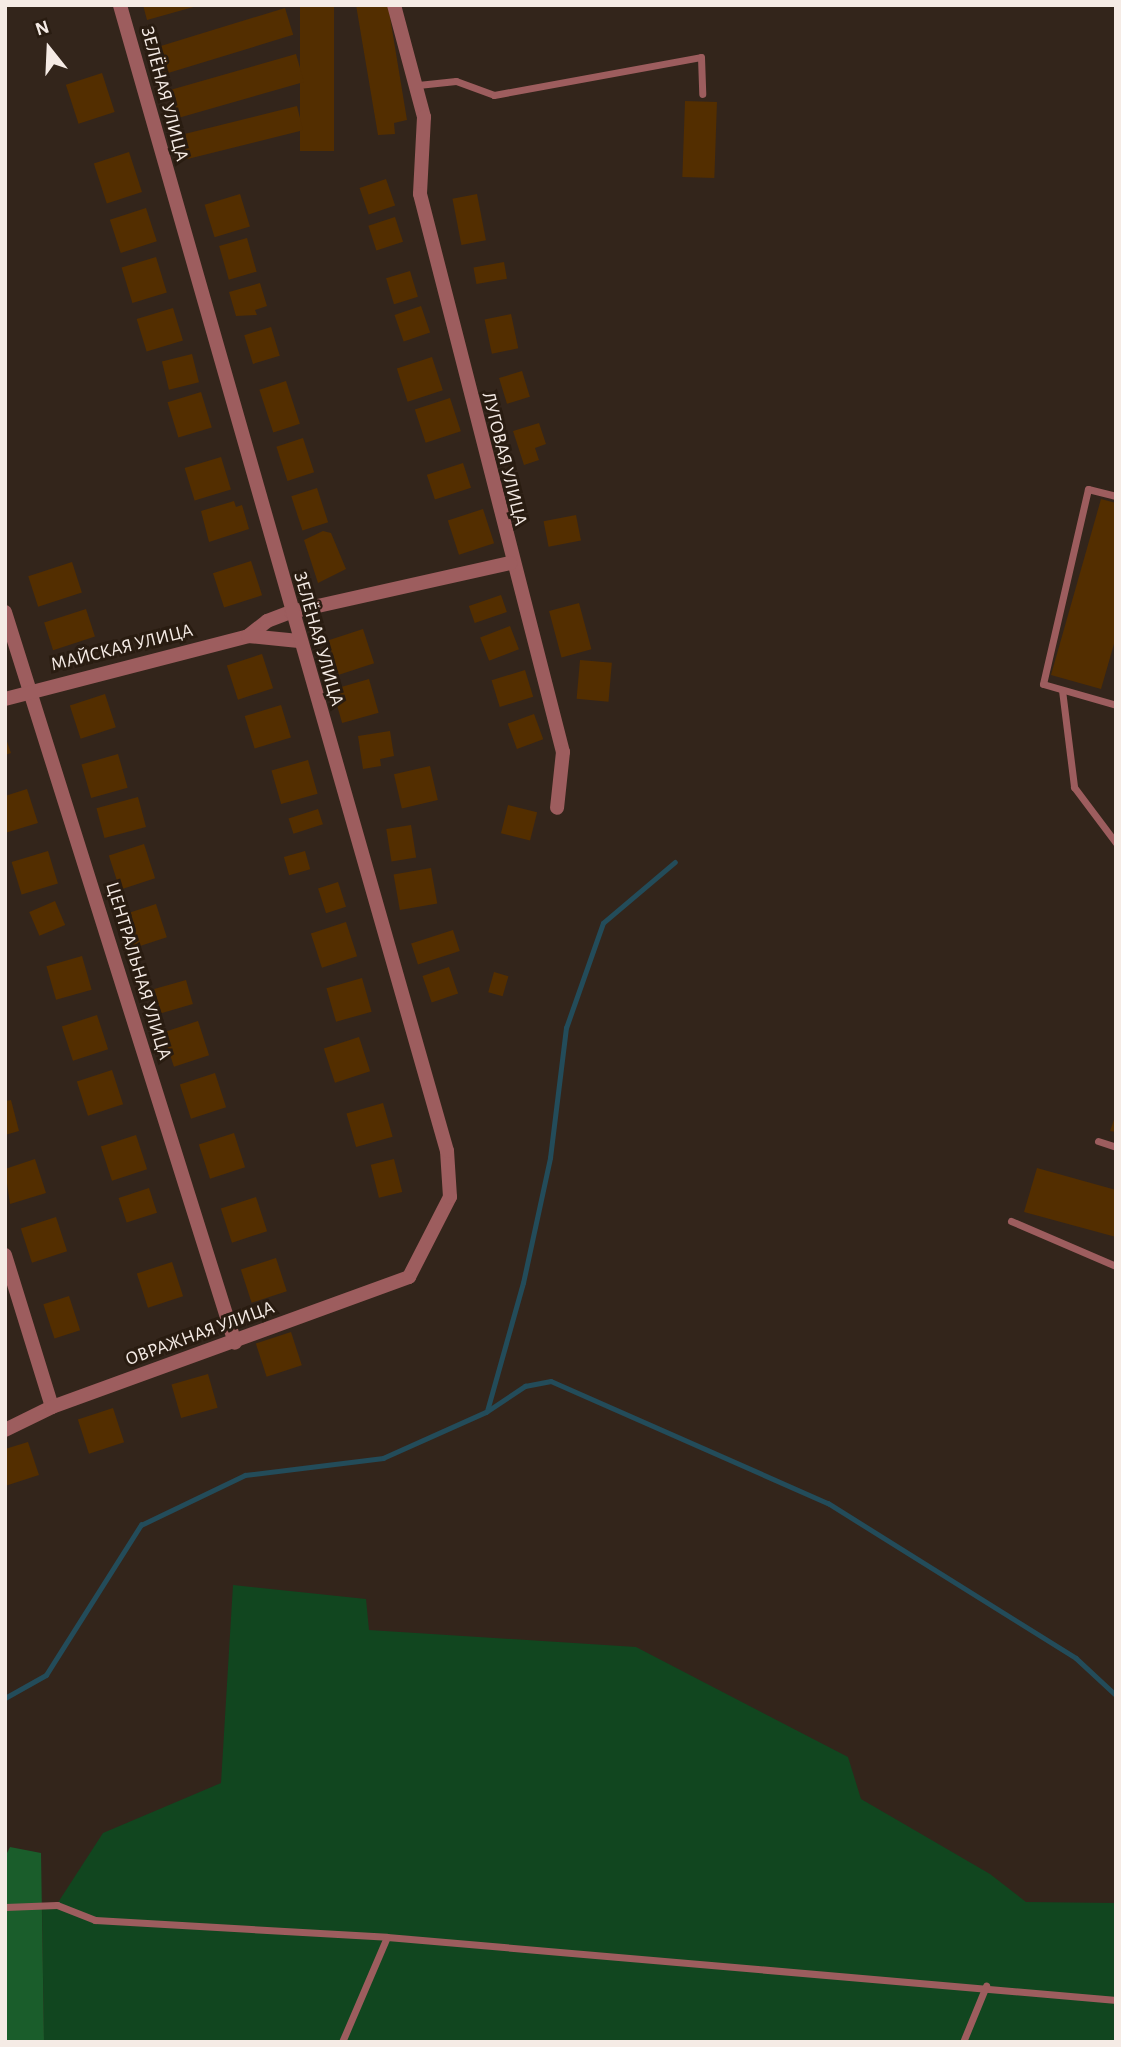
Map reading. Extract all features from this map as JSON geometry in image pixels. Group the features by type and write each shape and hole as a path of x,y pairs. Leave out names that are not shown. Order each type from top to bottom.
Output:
{"street":[{"name":"ЗЕЛЁНАЯ УЛИЦА","path":"120,5 290,612 447,1151 450,1197 409,1277"},
{"name":"ЛУГОВАЯ УЛИЦА","path":"394,5 418,85 424,117 420,194 511,563 563,752 557,808"},
{"path":"248,636 267,621 290,612 511,563"},
{"name":"ЦЕНТРАЛЬНАЯ УЛИЦА","path":"5,612 235,1343"},
{"path":"248,636 299,641"},
{"name":"МАЙСКАЯ УЛИЦА","path":"5,699 248,636"},
{"path":"5,1255 52,1407"},
{"name":"ОВРАЖНАЯ УЛИЦА","path":"5,1430 52,1407 235,1343 409,1277"}],"lane":[{"path":"418,85 456,81 494,95 701,57 702,94"},
{"path":"1116,496 1088,489 1043,684 1116,705"},
{"path":"1062,690 1074,788 1116,843"},
{"path":"1098,1141 1116,1147"},
{"path":"1011,1221 1116,1266"},
{"path":"5,1907 57,1905 95,1920 387,1937 986,1986 1116,2000"},
{"path":"342,2042 387,1937"},
{"path":"963,2042 986,1986"}],"green space":[{"path":"233,1585 366,1599 369,1630 636,1647 848,1757 861,1799 990,1874 1026,1902 1116,1903 1116,2042 44,2042 42,1905 57,1904 103,1833 221,1783"},
{"path":"10,1847 41,1853 44,2042 5,2042 5,1857"}],"building":[{"path":"143,5 197,5 197,6 147,20"},
{"path":"300,5 334,5 334,151 300,151"},
{"path":"356,5 388,5 407,120 394,123 395,134 378,135"},
{"path":"285,8 293,35 164,74 156,47"},
{"path":"296,54 304,82 179,118 171,90"},
{"path":"102,73 115,112 79,124 66,85"},
{"path":"685,101 717,102 714,178 682,177"},
{"path":"297,106 303,130 188,159 182,135"},
{"path":"129,152 142,192 107,203 94,163"},
{"path":"386,179 395,205 369,215 360,188"},
{"path":"240,194 250,227 215,237 205,205"},
{"path":"477,194 486,240 461,245 452,199"},
{"path":"146,208 157,241 121,253 110,220"},
{"path":"395,217 403,242 376,250 368,226"},
{"path":"247,238 257,272 229,280 219,246"},
{"path":"156,257 167,292 132,303 122,268"},
{"path":"504,262 507,279 476,284 473,267"},
{"path":"410,271 418,297 394,304 386,278"},
{"path":"260,283 267,306 255,310 257,315 236,316 229,292"},
{"path":"421,306 430,332 404,342 395,315"},
{"path":"173,308 183,341 147,352 137,319"},
{"path":"511,314 518,348 492,354 485,320"},
{"path":"271,327 280,356 253,364 244,335"},
{"path":"192,354 199,382 169,390 162,361"},
{"path":"432,357 443,390 408,402 397,368"},
{"path":"522,371 530,397 507,404 499,378"},
{"path":"286,381 300,424 273,432 259,390"},
{"path":"201,392 212,427 178,438 168,402"},
{"path":"450,398 461,431 426,443 415,409"},
{"path":"539,423 546,444 535,448 539,460 524,465 513,431"},
{"path":"303,438 314,472 287,481 276,447"},
{"path":"221,457 231,490 195,501 185,468"},
{"path":"463,463 471,488 435,499 427,475"},
{"path":"317,488 328,522 302,531 291,496"},
{"path":"1101,499 1116,503 1116,637 1101,689 1051,675"},
{"path":"234,501 236,507 242,505 249,529 209,542 201,511"},
{"path":"483,509 494,543 459,555 448,520"},
{"path":"576,515 581,541 549,547 544,521"},
{"path":"323,531 331,533 346,569 318,583 304,540"},
{"path":"251,561 262,595 224,608 213,573"},
{"path":"72,562 82,592 38,607 28,576"},
{"path":"501,595 507,612 475,623 469,606"},
{"path":"579,603 591,649 561,657 549,611"},
{"path":"86,609 95,637 53,650 44,623"},
{"path":"510,626 519,649 489,661 480,637"},
{"path":"363,629 374,663 339,675 328,640"},
{"path":"262,654 273,688 238,700 227,665"},
{"path":"580,660 612,663 608,702 577,699"},
{"path":"525,670 533,697 500,707 492,680"},
{"path":"369,679 379,713 342,723 332,689"},
{"path":"105,694 116,727 81,739 70,705"},
{"path":"281,705 291,738 255,749 245,716"},
{"path":"534,714 543,739 517,749 508,724"},
{"path":"390,731 394,756 380,759 381,766 363,769 358,736"},
{"path":"5,736 11,753 5,755"},
{"path":"118,754 128,788 91,798 81,764"},
{"path":"308,760 318,794 281,804 271,770"},
{"path":"430,766 438,800 402,808 394,774"},
{"path":"27,789 38,823 5,833 5,796"},
{"path":"138,797 146,827 104,838 96,808"},
{"path":"508,805 537,812 530,840 501,833"},
{"path":"318,809 323,824 293,834 289,819"},
{"path":"411,825 416,858 391,862 386,829"},
{"path":"144,844 155,878 120,890 109,855"},
{"path":"48,851 58,884 22,895 12,862"},
{"path":"305,851 310,869 289,875 284,857"},
{"path":"431,868 437,903 400,910 394,875"},
{"path":"338,882 346,907 326,913 318,888"},
{"path":"55,901 65,925 39,936 29,912"},
{"path":"156,904 167,937 132,949 121,915"},
{"path":"346,922 357,956 322,968 311,933"},
{"path":"453,930 460,951 418,965 411,944"},
{"path":"82,956 92,990 56,1000 46,966"},
{"path":"449,967 458,993 432,1003 423,976"},
{"path":"494,972 508,976 503,996 488,992"},
{"path":"362,978 372,1012 336,1022 326,988"},
{"path":"186,980 193,1004 161,1013 154,989"},
{"path":"97,1015 108,1049 73,1061 62,1026"},
{"path":"198,1021 209,1055 174,1067 163,1032"},
{"path":"359,1037 370,1071 335,1083 324,1048"},
{"path":"112,1070 123,1104 88,1116 77,1081"},
{"path":"215,1073 226,1107 191,1119 180,1084"},
{"path":"11,1100 19,1131 5,1135 5,1101"},
{"path":"383,1103 393,1137 356,1147 346,1113"},
{"path":"1116,1114 1116,1132 1110,1131"},
{"path":"234,1133 245,1167 210,1179 199,1144"},
{"path":"136,1135 147,1169 112,1181 101,1146"},
{"path":"35,1159 46,1193 10,1204 5,1169"},
{"path":"394,1159 402,1192 379,1198 371,1165"},
{"path":"1037,1168 1116,1190 1116,1237 1024,1212"},
{"path":"149,1188 157,1213 127,1223 119,1198"},
{"path":"256,1197 267,1231 232,1243 221,1208"},
{"path":"56,1217 67,1251 32,1263 21,1228"},
{"path":"276,1258 287,1291 252,1303 241,1269"},
{"path":"172,1262 183,1296 148,1308 137,1273"},
{"path":"69,1296 80,1330 54,1339 43,1304"},
{"path":"291,1332 302,1365 267,1377 256,1343"},
{"path":"208,1374 218,1408 181,1418 171,1384"},
{"path":"113,1408 124,1442 89,1454 78,1419"},
{"path":"28,1442 39,1475 5,1486 5,1449"}],"waterway":[{"path":"487,1411 523,1283 550,1158 566,1028 603,923 675,862"},
{"path":"5,1698 46,1675 141,1525 245,1475 383,1458 486,1412 525,1386 551,1381 828,1503 1076,1658 1116,1695"}]}
